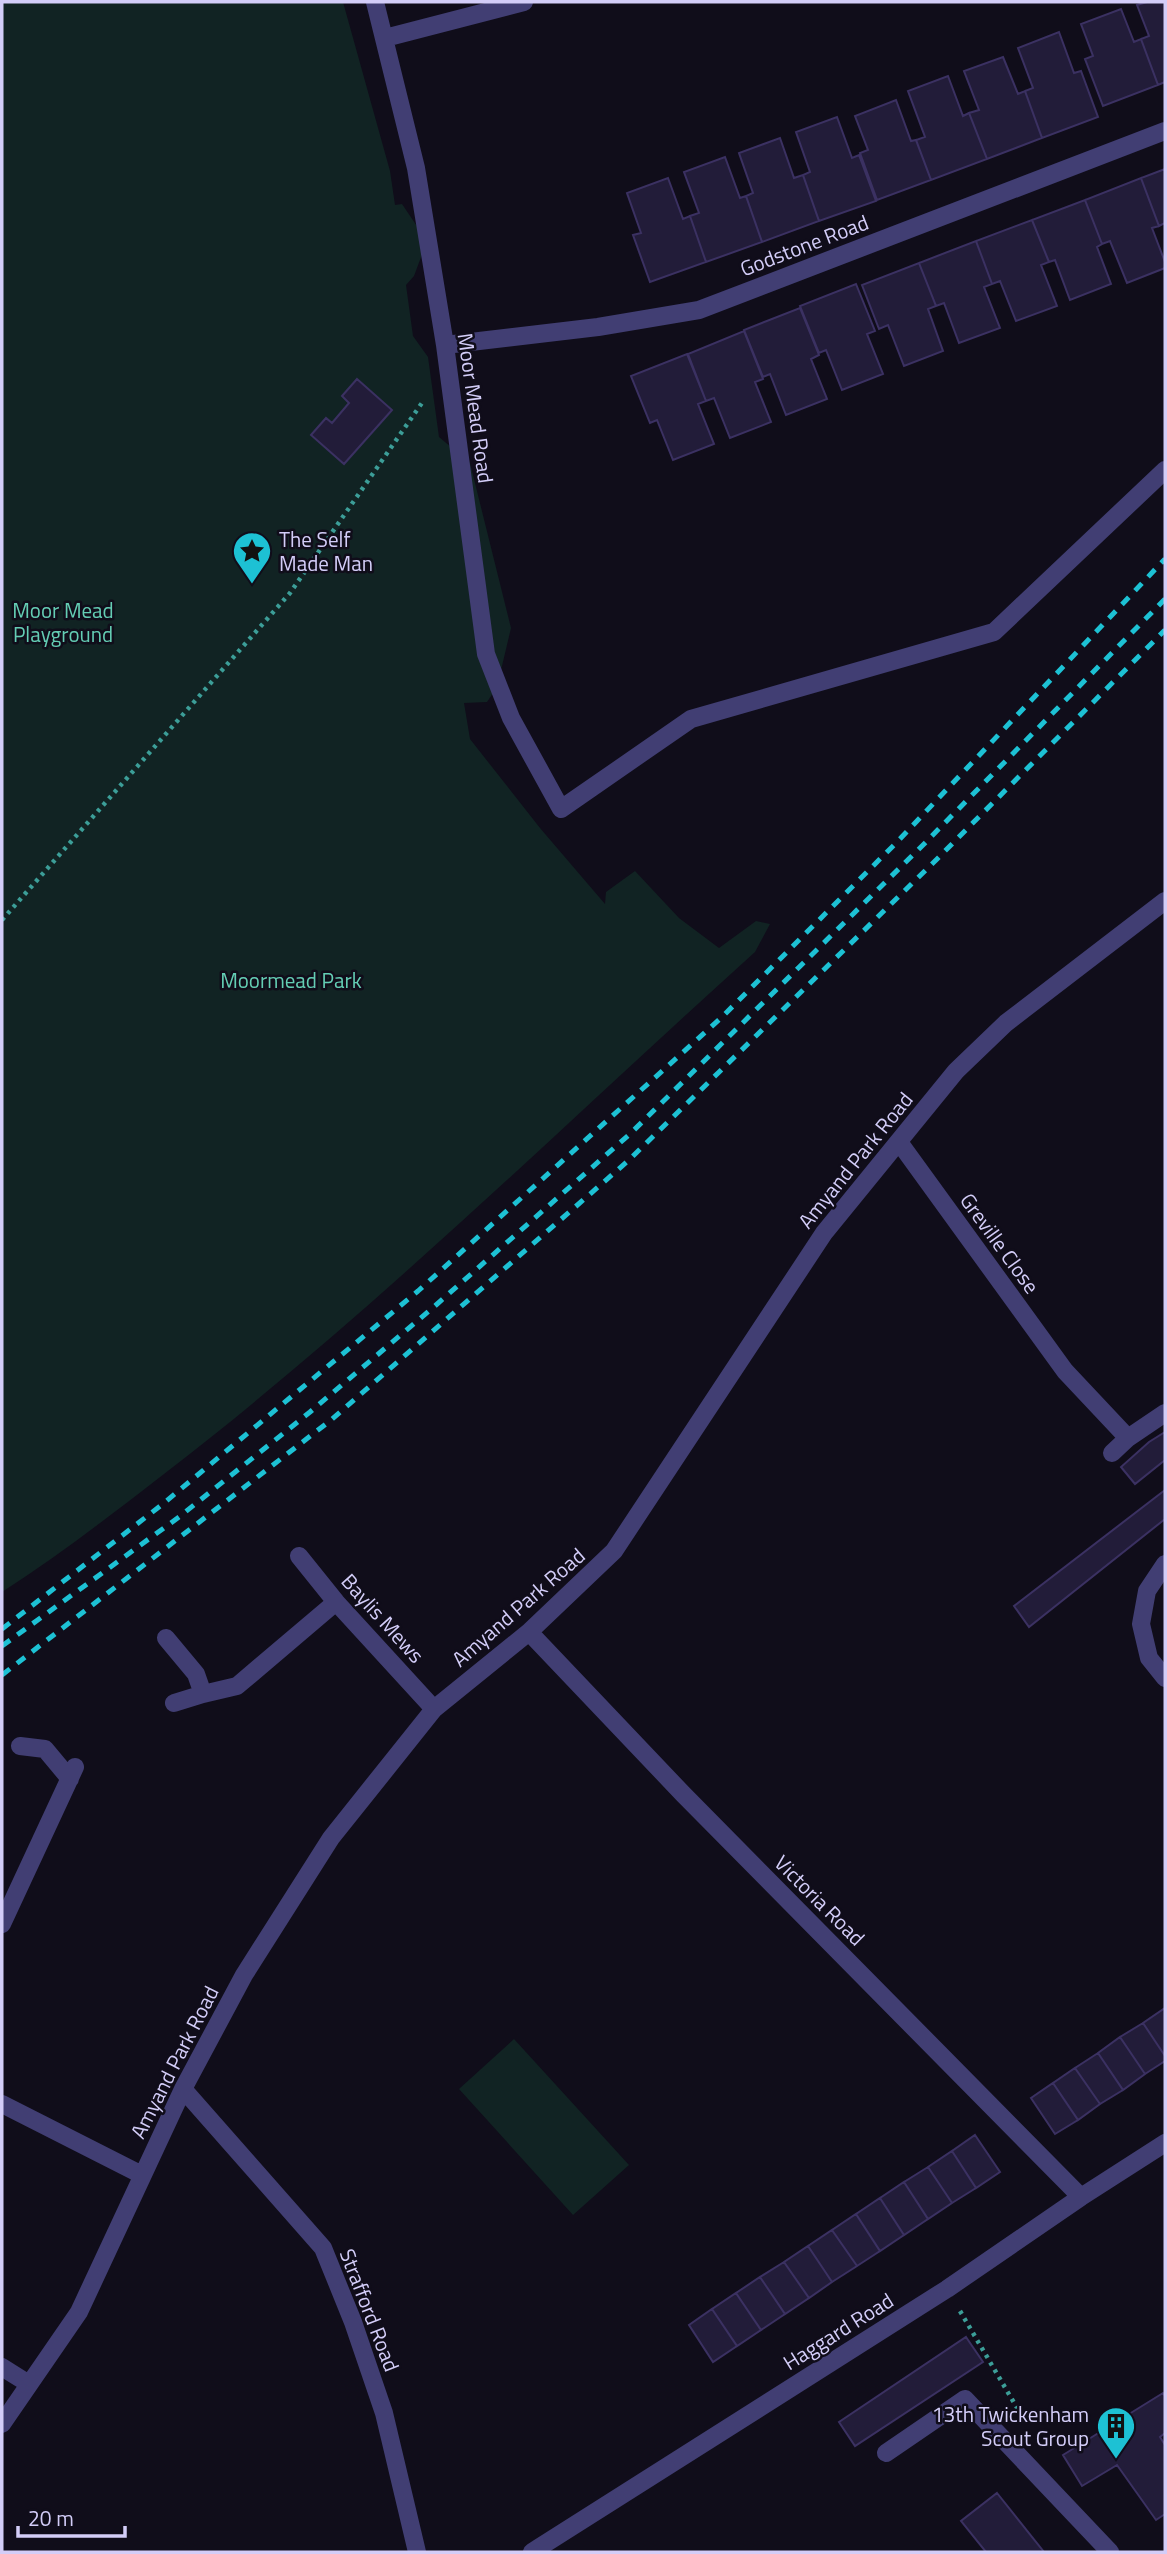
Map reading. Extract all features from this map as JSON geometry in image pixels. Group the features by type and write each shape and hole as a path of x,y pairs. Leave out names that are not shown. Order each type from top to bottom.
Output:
{"street":[{"name":"Moor Mead Road","path":"375,2 415,168 445,345 486,654 511,719 561,808 691,719 995,632 1165,470"},
{"path":"385,37 524,2"},
{"name":"Godstone Road","path":"445,345 598,327 699,310 1165,131"},
{"name":"Amyand Park Road","path":"2,2424 79,2312 183,2089 244,1975 331,1838 434,1709 529,1632 614,1551 824,1233 956,1072 1006,1023 1165,901"},
{"name":"Greville Close","path":"899,1142 1065,1371 1128,1438"},
{"path":"1112,1453 1128,1438 1165,1413"},
{"name":"Baylis Mews","path":"299,1556 336,1602 434,1709"},
{"path":"1165,1564 1147,1591 1141,1624 1149,1658 1165,1678"},
{"path":"174,1703 237,1686 336,1602"},
{"name":"Victoria Road","path":"529,1632 683,1794 1081,2197"},
{"path":"166,1638 196,1674 203,1694"},
{"path":"2,1924 72,1773 45,1749 20,1746"},
{"name":"Strafford Road","path":"183,2089 323,2248 353,2322 384,2413 417,2552"},
{"path":"2,2104 142,2175"},
{"name":"Haggard Road","path":"532,2552 947,2289 1165,2143"},
{"path":"2,2367 29,2384"},
{"path":"886,2453 965,2399 1110,2552"}],"path":[{"path":"2,920 290,593 426,398"},
{"path":"947,2289 1028,2425"}],"green space":[{"name":"Moormead Park","path":"2,2 343,2 390,171 395,205 402,204 427,241 414,276 406,285 413,336 428,357 439,437 470,463 511,628 497,687 487,702 464,703 470,739 540,828 605,904 606,892 635,871 679,918 719,948 756,921 770,924 755,952 317,1350 144,1489 64,1550 2,1592"},
{"path":"514,2039 629,2165 573,2215 459,2089"}],"building":[{"path":"1165,2 1165,82 1158,85 1141,39 1149,36 1137,5"},
{"path":"1121,9 1134,42 1141,39 1158,85 1103,106 1085,59 1093,56 1081,24"},
{"path":"1059,32 1074,73 1081,71 1098,117 1042,138 1025,91 1033,88 1018,48"},
{"path":"1003,57 1018,94 1025,91 1042,138 987,159 969,113 979,110 964,71"},
{"path":"948,76 963,116 969,113 987,159 931,180 916,140 925,137 908,91"},
{"path":"896,100 911,141 916,140 931,180 877,200 860,153 868,150 855,116"},
{"path":"837,117 852,158 859,155 876,201 819,221 803,175 810,172 796,132"},
{"path":"780,138 794,178 803,175 819,221 762,242 746,196 753,193 739,153"},
{"path":"725,157 740,198 746,196 762,242 706,262 690,216 699,213 684,172"},
{"path":"1165,169 1165,223 1159,226 1141,178"},
{"path":"668,178 683,219 690,216 706,262 650,282 633,235 641,233 627,193"},
{"path":"1141,178 1159,226 1152,228 1165,268 1127,283 1110,241 1102,244 1085,200"},
{"path":"1085,200 1102,244 1097,247 1111,284 1070,300 1055,260 1049,262 1032,220"},
{"path":"1032,220 1049,262 1041,265 1057,306 1016,321 1000,281 992,284 976,241"},
{"path":"976,241 992,284 984,287 1000,328 959,343 944,303 936,306 919,263"},
{"path":"919,263 936,306 928,309 943,351 904,366 888,325 879,329 862,285"},
{"path":"856,284 875,331 867,334 883,374 842,390 826,350 819,353 800,306"},
{"path":"800,308 819,355 811,359 827,399 786,415 770,374 763,377 744,330"},
{"path":"744,331 763,379 755,382 771,422 730,438 714,398 706,401 688,354"},
{"path":"687,354 706,401 698,404 714,444 673,460 657,420 650,423 631,376"},
{"path":"357,379 392,410 344,464 311,435 326,418 332,423 349,403 342,396"},
{"path":"1165,1432 1165,1460 1135,1484 1121,1467 1149,1442"},
{"path":"1165,1490 1165,1519 1029,1627 1014,1606"},
{"path":"1165,2008 1165,2056 1143,2023"},
{"path":"1143,2023 1165,2056 1165,2061 1145,2074 1120,2037"},
{"path":"1120,2037 1145,2074 1123,2090 1098,2053"},
{"path":"1098,2053 1123,2090 1100,2104 1075,2068"},
{"path":"1075,2068 1100,2104 1078,2120 1053,2083"},
{"path":"1053,2083 1078,2120 1055,2134 1031,2098"},
{"path":"975,2135 1000,2172 976,2188 952,2151"},
{"path":"952,2151 976,2188 952,2203 928,2167"},
{"path":"928,2167 952,2203 928,2219 904,2182"},
{"path":"904,2182 928,2219 904,2235 880,2198"},
{"path":"880,2198 904,2235 880,2251 856,2214"},
{"path":"856,2214 880,2251 857,2266 832,2230"},
{"path":"832,2230 857,2266 832,2282 808,2246"},
{"path":"808,2246 832,2282 809,2298 784,2262"},
{"path":"784,2262 809,2298 785,2314 760,2277"},
{"path":"760,2277 785,2314 761,2330 736,2293"},
{"path":"736,2293 761,2330 737,2346 712,2309"},
{"path":"712,2309 737,2346 713,2362 689,2325"},
{"path":"966,2337 983,2362 855,2446 839,2422"},
{"name":"13th Twickenham Scout Group","path":"1163,2393 1165,2433 1160,2437 1165,2445 1165,2514 1156,2520 1117,2465 1082,2486 1063,2455"},
{"path":"997,2493 1044,2552 986,2552 961,2521"}],"railway":[{"path":"2,1629 164,1503 418,1291 721,1018 897,842 1165,559"},
{"path":"2,1646 179,1517 310,1412 631,1133 923,845 1165,599"},
{"path":"2,1675 331,1420 629,1160 933,863 1165,630"}],"place":[{"name":"The Self Made Man","path":"252,585"},
{"name":"13th Twickenham Scout Group","path":"1116,2460"}],"park label":[{"name":"Moor Mead Playground","path":"63,622"}]}
